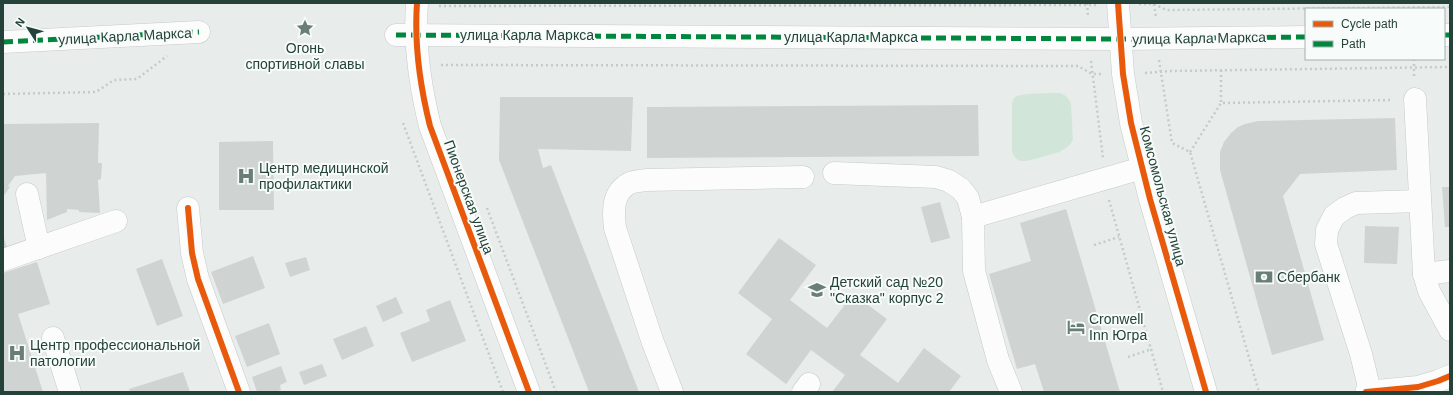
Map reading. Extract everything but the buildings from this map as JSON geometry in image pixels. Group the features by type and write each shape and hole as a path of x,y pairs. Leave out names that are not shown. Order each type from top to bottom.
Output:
{"street":[{"name":"Комсомольская улица","path":"1118,3 1123,74 1131,124 1142,168 1206,392"},
{"name":"Пионерская улица","path":"417,4 406,35 418,66 422,97 430,126 529,392"},
{"name":"улица Карла Маркса","path":"3,42 199,32"},
{"name":"улица Карла Маркса","path":"406,35 1120,39 1305,37"},
{"path":"1415,99 1424,274 1429,291 1450,330"},
{"path":"974,217 1142,168"},
{"path":"834,173 936,177 949,181 961,189 968,198 974,217 974,271 998,360 1012,392"},
{"path":"672,392 652,340 615,228 613,210 616,196 631,182 646,180 803,177"},
{"path":"27,194 39,248"},
{"path":"1420,201 1356,203 1345,208 1334,216 1327,230 1326,244 1361,354 1368,392 1401,390 1418,387 1450,376"},
{"path":"188,208 192,253 198,279 238,392"},
{"path":"3,260 116,221"},
{"path":"1424,274 1450,271"},
{"path":"53,338 70,392"}],"path":[{"path":"417,4 461,6 1087,5 1087,3"},
{"path":"1154,3 1166,10 1305,9"},
{"path":"1412,8 1450,7"},
{"path":"3,94 96,92 114,80 136,79 168,55"},
{"path":"1220,103 1415,99 1414,60"},
{"path":"418,66 1078,66 1092,74 1111,210 1164,392"},
{"path":"1190,152 1172,143 1160,73 1171,71 1450,67"},
{"path":"1220,70 1220,103 1190,152 1258,392"},
{"path":"403,123 503,392"},
{"path":"487,208 556,392"},
{"path":"1094,245 1119,237"},
{"path":"1128,357 1152,349"}],"green space":[{"path":"1060,93 1067,97 1071,104 1072,142 1059,152 1029,160 1018,160 1012,150 1012,103 1014,98 1023,95"}],"marked path":[{"path":"3,42 199,32"},
{"path":"396,35 1120,39 1305,37"},
{"path":"1445,35 1450,35"}],"cycle path":[{"path":"417,3 417,50 423,96 430,126 529,392"},
{"path":"1118,3 1123,74 1131,123 1150,199 1206,392"},
{"path":"188,208 192,253 198,279 239,392"},
{"path":"1366,392 1418,387 1450,376"}],"place":[{"name":"Огонь спортивной славы","path":"305,28"},
{"name":"Центр медицинской профилактики","path":"246,176"},
{"name":"Сбербанк","path":"1264,277"},
{"name":"Детский сад №20 \"Сказка\" корпус 2","path":"817,290"},
{"name":"Cronwell Inn Югра","path":"1076,327"},
{"name":"Центр профессиональной патологии","path":"17,353"}]}
